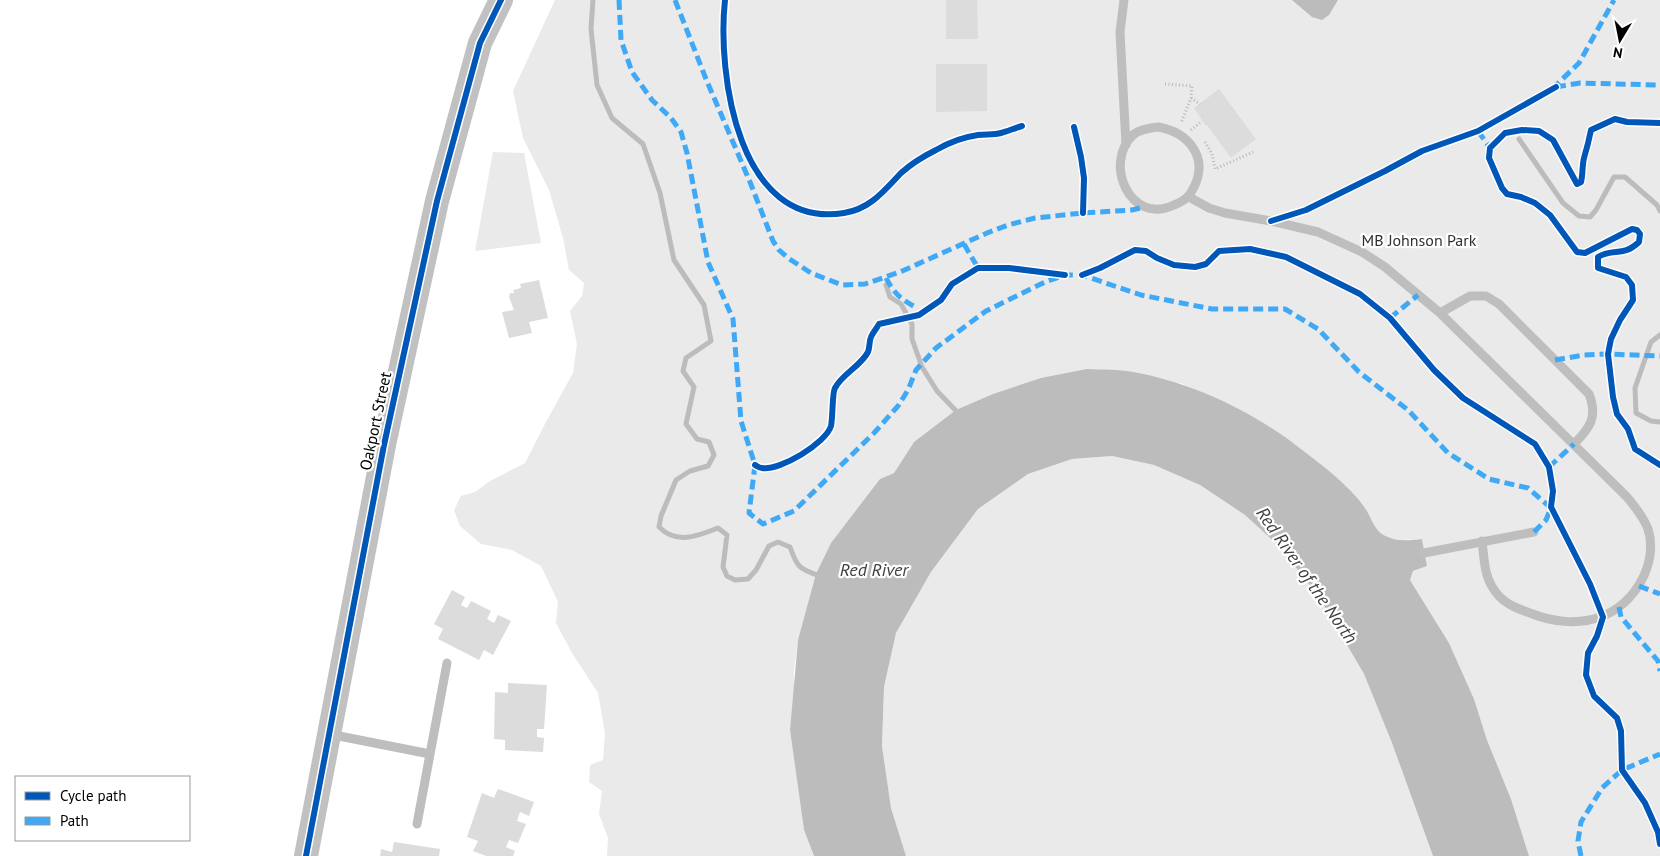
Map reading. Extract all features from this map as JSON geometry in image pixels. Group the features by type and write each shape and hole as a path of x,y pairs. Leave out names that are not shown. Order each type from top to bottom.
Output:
{"street":[{"name":"Oakport Street","path":"306,856 384,445 437,201 480,44 501,0"}],"lane":[{"path":"1124,0 1120,32 1126,145"},
{"path":"1158,127 1171,129 1183,135 1192,145 1199,169 1196,182 1189,197 1169,208 1157,209 1144,207 1133,201 1126,191 1122,180 1121,166 1122,154 1134,134 1145,129 1158,127"},
{"path":"1189,197 1209,208 1225,213 1318,232 1362,252 1385,267 1440,313 1550,423 1574,444 1639,511 1648,528 1651,544 1644,576 1632,596 1603,617 1569,622 1534,615 1501,599 1492,587 1485,569 1482,541"},
{"path":"1440,313 1470,296 1486,296 1499,304 1589,394 1593,405 1592,419 1588,430 1574,444"},
{"path":"1424,553 1534,532"},
{"path":"417,824 447,662"},
{"path":"329,734 430,754"}],"path":[{"path":"1165,84 1192,86 1191,98 1181,124 1198,135"},
{"path":"1191,98 1200,104"},
{"path":"1191,130 1202,121"},
{"path":"1203,140 1212,154 1215,169 1253,152"}],"green space":[{"name":"MB Johnson Park","path":"555,0 1660,0 1660,856 1529,856 1511,799 1487,740 1474,699 1449,643 1410,580 1413,571 1427,566 1422,539 1403,540 1388,538 1376,530 1365,508 1346,486 1301,449 1266,425 1231,405 1180,383 914,442 894,473 880,479 798,640 790,730 804,830 814,856 607,856 608,838 599,814 602,791 589,782 590,765 603,760 605,733 598,693 572,653 556,623 558,602 541,566 512,550 481,544 460,526 454,510 461,496 475,492 490,481 525,463 573,373 577,344 570,311 582,296 584,283 569,270 563,238 549,190 523,138 513,91"},
{"path":"493,152 524,153 541,243 475,251"},
{"path":"1112,456 1154,465 1200,485 1245,515 1281,548 1319,597 1364,674 1392,743 1433,856 906,856 891,808 882,746 884,687 896,633 931,572 978,509 1028,474 1072,459"}],"water":[{"path":"1292,0 1338,0 1329,15 1322,20 1312,17"},
{"name":"Red River","path":"1087,369 1127,371 1156,377 1178,383 1222,400 1263,422 1335,476 1359,500 1377,529 1383,535 1400,540 1422,539 1427,566 1413,571 1410,580 1449,643 1474,699 1487,740 1511,799 1529,856 1433,856 1392,743 1364,674 1319,597 1281,548 1245,515 1200,485 1154,465 1112,456 1072,459 1028,474 978,509 931,572 896,633 884,687 882,746 891,808 906,856 814,856 804,830 790,730 798,640 816,574 831,543 880,479 894,473 914,442 956,410 993,394 1041,378"}],"building":[{"path":"946,0 977,0 978,39 946,39"},
{"path":"936,64 987,64 987,111 936,112"},
{"path":"1219,89 1256,139 1231,158 1194,108"},
{"path":"539,280 548,318 529,322 532,333 509,338 502,312 514,310 509,297 510,293 514,293 513,290 521,288 520,284"},
{"path":"452,590 465,597 461,605 467,608 471,601 491,611 487,619 494,623 498,615 511,621 493,655 484,650 479,660 438,639 443,629 434,624"},
{"path":"508,683 547,685 544,729 537,729 537,737 544,738 543,752 505,750 505,740 494,739 495,692 508,693"},
{"path":"498,789 534,802 529,816 520,812 517,821 526,824 518,843 509,840 506,847 515,851 513,856 486,856 473,851 478,841 467,837 482,793 494,798"},
{"path":"394,842 440,849 439,856 380,856 381,849 392,852"}],"waterway":[{"path":"593,0 591,29 597,85 612,118 643,144 660,193 674,260 704,305 711,341 686,358 683,371 694,387 686,424 697,439 709,442 714,455 708,466 690,471 676,480 661,516 659,527 666,533 680,537 695,536 718,528 727,535 723,567 727,576 735,580 748,579 756,570 769,546 778,542 790,547 797,563 803,569 820,576"},
{"path":"1519,139 1563,203 1579,216 1590,217 1596,210 1614,177 1625,177 1657,205 1660,211"},
{"path":"886,285 890,297 901,304 912,324 912,339 922,367 937,391 960,415"},
{"path":"1660,335 1651,342 1635,388 1636,413 1651,421 1660,422"}],"marked path":[{"path":"619,0 621,40 632,72 652,100 671,118 681,132 687,153 708,262 733,319 741,421 755,465 749,513 763,524 794,511 874,433 898,406 908,390 916,370 936,348 986,311 1045,282 1065,275 1082,275 1141,295 1212,309 1285,309 1318,329 1359,372 1408,410 1448,453 1489,479 1528,488 1552,509"},
{"path":"675,0 773,241 788,258 811,273 842,285 865,284 900,272 1008,225 1035,218 1132,210 1144,207"},
{"path":"1552,89 1579,63 1614,0"},
{"path":"1556,87 1580,83 1660,85"},
{"path":"1478,131 1490,148"},
{"path":"964,244 978,268"},
{"path":"886,278 892,289 899,296 917,308"},
{"path":"1390,318 1418,295"},
{"path":"1555,360 1584,355 1608,354 1660,356"},
{"path":"1549,467 1574,444"},
{"path":"1534,532 1546,520 1552,505"},
{"path":"1639,586 1660,594"},
{"path":"1619,607 1621,617 1658,661 1660,671"},
{"path":"1581,856 1578,841 1581,822 1602,788 1622,770 1660,754"}],"cycle path":[{"path":"306,856 384,445 437,201 480,43 501,0"},
{"path":"725,0 723,31 725,67 731,104 742,141 758,173 780,197 808,212 844,213 861,208 876,198 909,166 941,147 967,137 998,134 1022,126"},
{"path":"1271,221 1306,210 1422,151 1478,131 1556,87"},
{"path":"1660,123 1627,122 1615,119 1591,130 1583,161 1581,182 1577,184 1553,140 1539,131 1522,130 1505,133 1490,148 1489,158 1502,188 1507,194 1535,203 1550,215 1577,252 1585,253 1632,229 1637,230 1640,234 1639,242 1628,250 1604,254 1598,257 1598,268 1626,277 1632,285 1633,300 1611,339 1608,354 1613,397 1617,414 1628,429 1635,449 1660,465"},
{"path":"1074,127 1084,178 1083,213"},
{"path":"1082,275 1135,250 1146,251 1174,265 1195,267 1206,264 1219,251 1250,249 1286,257 1360,294 1390,318 1434,370 1463,398 1535,444 1549,467 1553,491 1551,507 1590,584 1603,617 1597,636 1588,653 1586,675 1594,696 1617,718 1621,731 1622,770 1645,803 1658,832 1660,844"},
{"path":"755,465 761,468 780,465 812,448 821,440 831,426 835,388 842,378 865,357 869,350 871,337 879,324 919,315 941,300 952,284 978,268 1009,268 1065,275"}],"water label":[{"name":"Red River of the North","path":"1307,575"}]}
